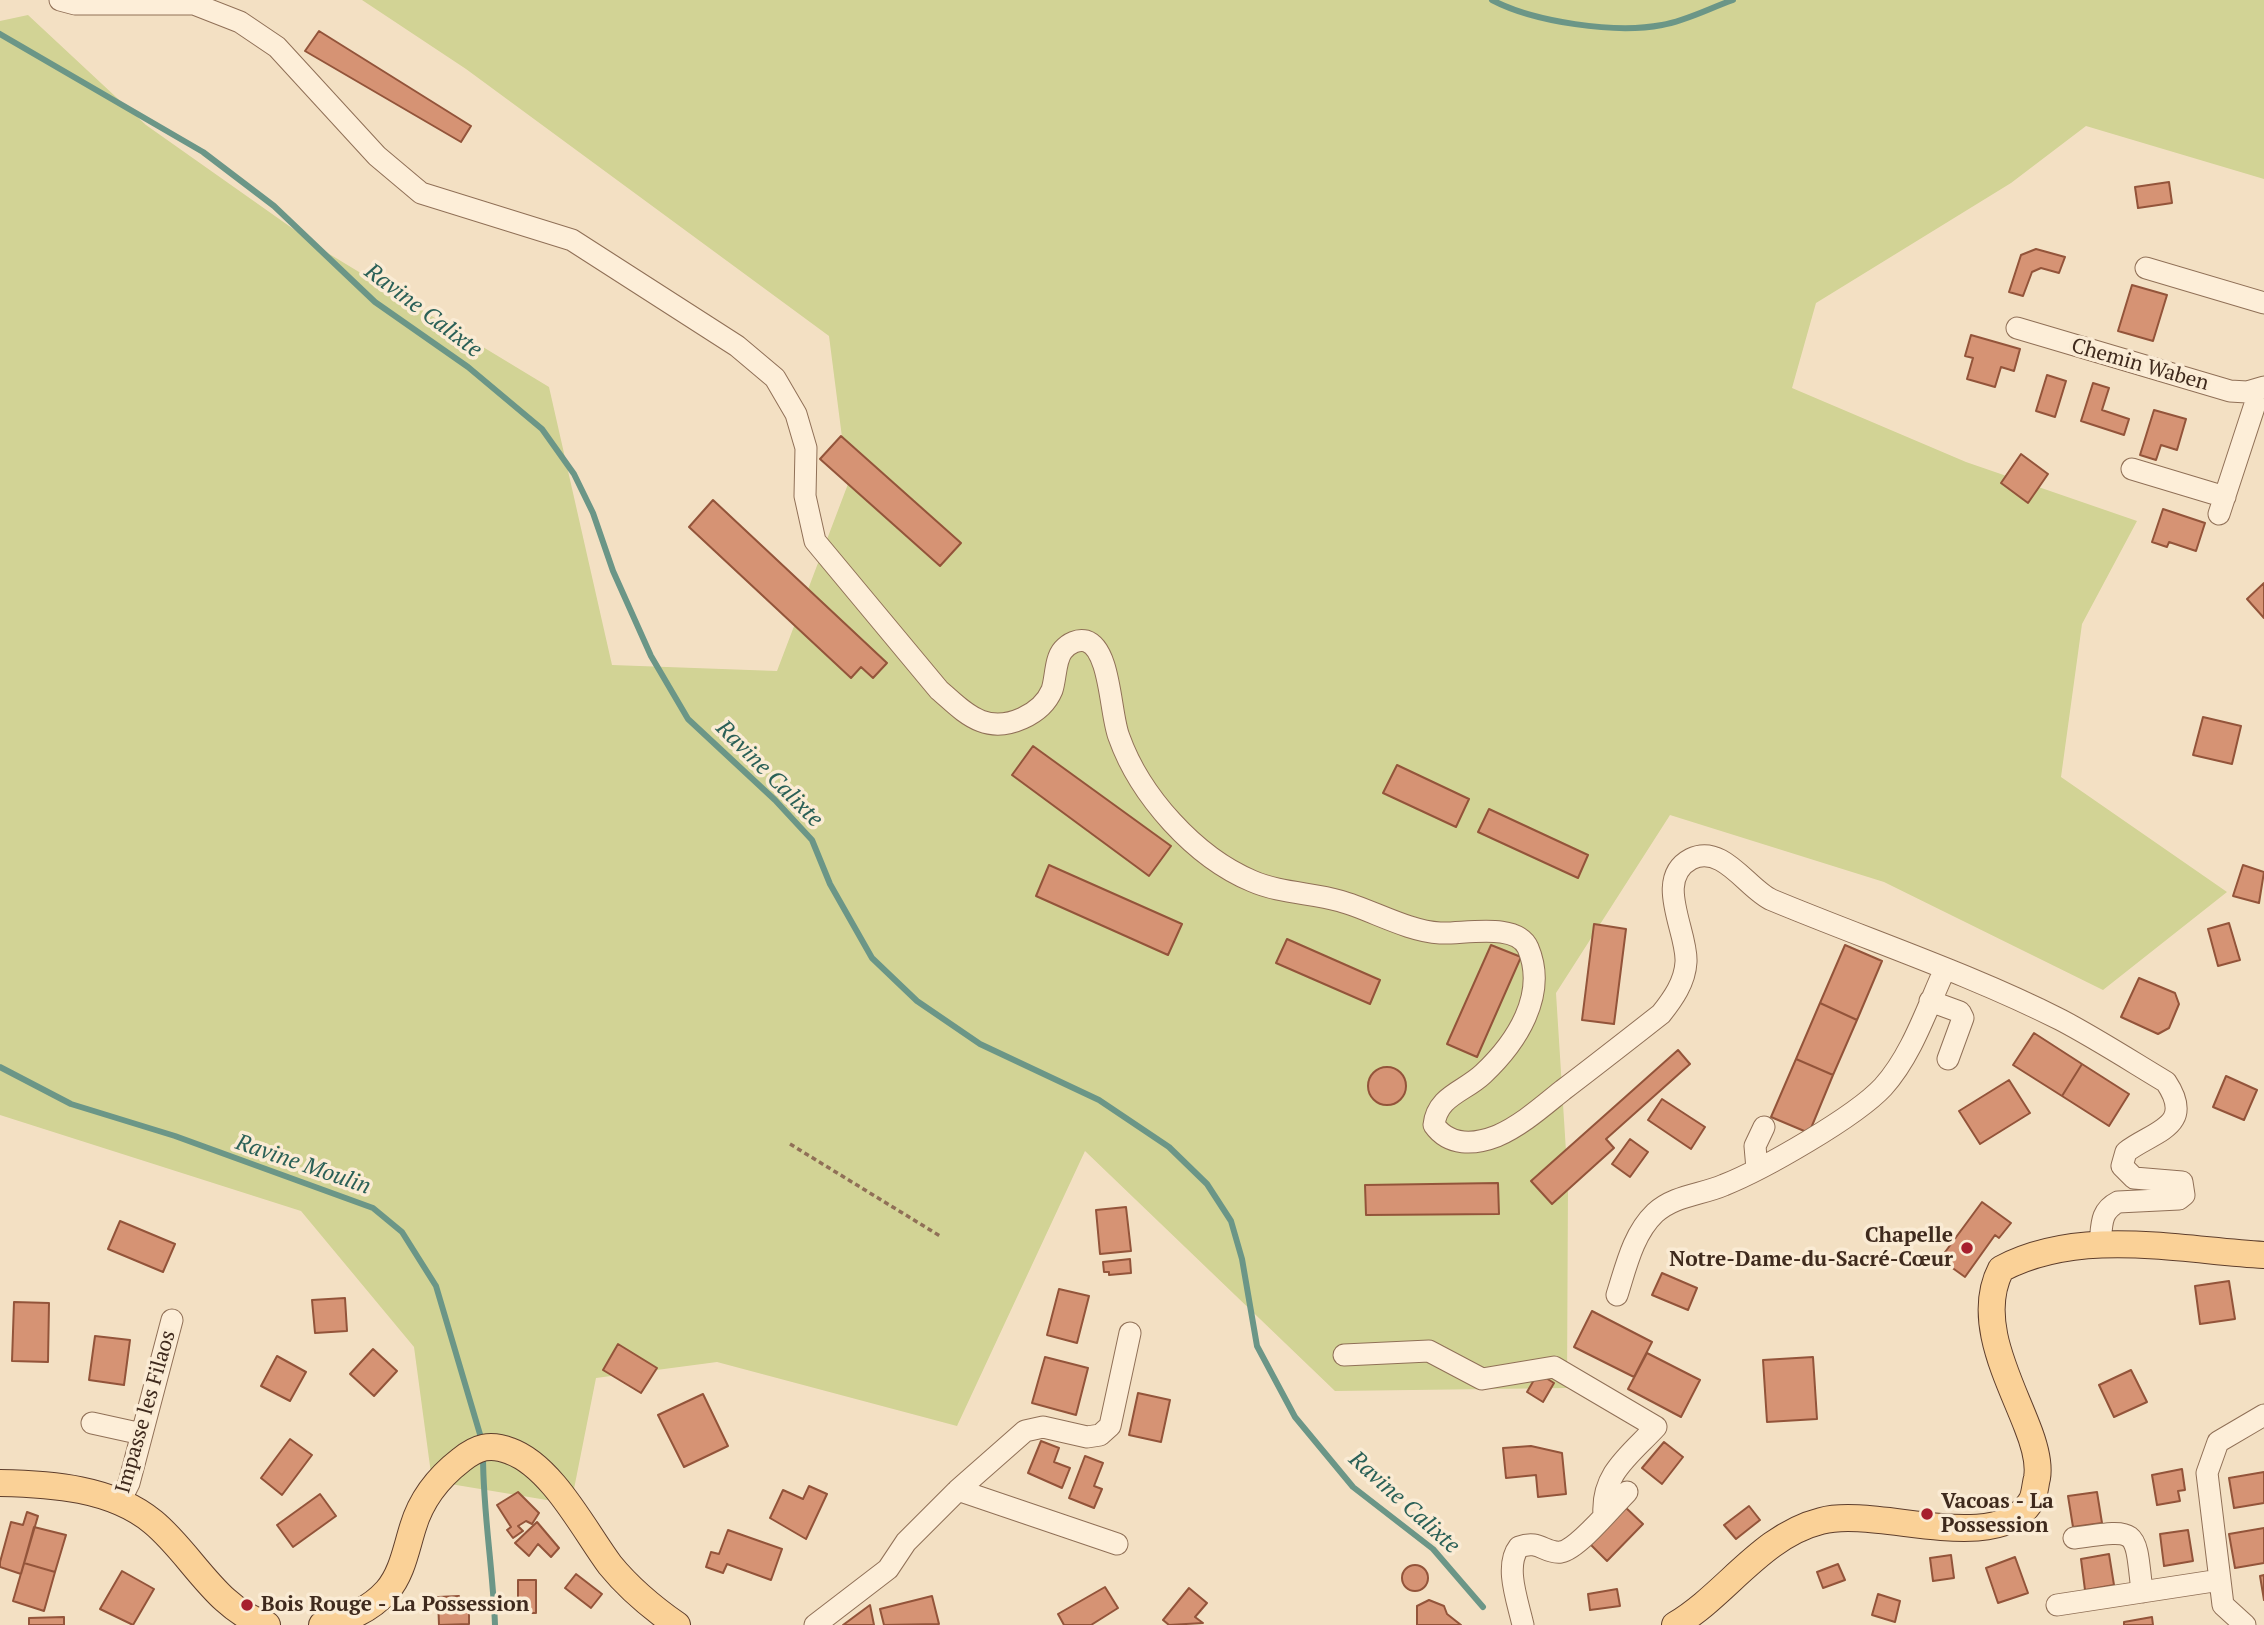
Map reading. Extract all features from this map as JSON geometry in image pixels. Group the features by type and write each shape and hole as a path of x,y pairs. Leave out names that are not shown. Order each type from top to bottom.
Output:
{"main road":[{"path":"1675,1625 1764,1551 1787,1535 1820,1521 1856,1516 1969,1529 1999,1524 2017,1516 2031,1502 2038,1472 2034,1444 1994,1332 1990,1296 1993,1283 2001,1269 2047,1250 2100,1244 2264,1255"},
{"path":"322,1625 344,1620 367,1608 388,1590 403,1563 413,1525 444,1472 466,1456 488,1446 517,1453 547,1477 612,1567 677,1625"},
{"path":"0,1483 70,1489 136,1510 155,1523 204,1579 241,1612 267,1625"}],"street":[{"path":"60,0 75,4 194,4 240,22 278,47 377,156 421,193 572,240 737,346 775,378 796,414 806,448 805,496 815,541 939,690 960,708 982,722 1021,719 1044,706 1052,688 1061,651 1074,641 1083,640 1095,645 1103,662 1118,736 1130,763 1157,802 1202,851 1253,882 1339,901 1433,932 1468,934 1509,931 1520,938 1528,946 1533,968 1529,1014 1508,1045 1482,1075 1441,1104 1434,1125 1440,1133 1453,1141 1469,1143 1496,1136 1525,1119 1661,1014 1674,998 1686,966 1686,950 1672,897 1674,882 1682,867 1692,859 1705,856 1723,862 1768,899 1945,969 2061,1020 2166,1082 2174,1093 2175,1116 2167,1129 2126,1152 2122,1166 2134,1178 2182,1182 2184,1195 2179,1199 2113,1204 2103,1213 2100,1244"},
{"path":"2146,268 2264,303"},
{"name":"Chemin Waben","path":"2017,328 2230,391 2262,388"},
{"path":"2133,469 2222,506 2262,388"},
{"path":"1617,1295 1632,1248 1653,1216 1677,1199 1723,1186 1757,1169 1857,1110 1882,1088 1899,1067 1945,969"},
{"path":"1930,1001 1960,1012 1963,1018 1948,1059"},
{"path":"1757,1169 1755,1146 1764,1127"},
{"name":"Impasse les Filaos","path":"119,1503 129,1483 172,1320"},
{"path":"815,1625 888,1569 906,1542 958,1490 1025,1432 1034,1427 1043,1427 1087,1437 1100,1435 1110,1426 1130,1333"},
{"path":"1344,1355 1429,1351 1482,1379 1554,1367 1656,1427 1609,1478 1603,1496 1604,1515"},
{"path":"2245,1625 2223,1605 2207,1483 2208,1462 2218,1442 2264,1415"},
{"path":"92,1423 142,1434"},
{"path":"958,1490 1117,1544"},
{"path":"1523,1625 1512,1555 1519,1547 1529,1543 1563,1552 1572,1548 1627,1492"},
{"path":"2074,1538 2121,1532 2129,1534 2137,1544 2142,1592"},
{"path":"2057,1605 2220,1580"}],"path":[{"path":"790,1144 940,1236"}],"green space":[{"path":"362,0 2264,0 2264,179 2086,126 2011,183 1816,303 1792,388 1966,462 2137,521 2082,624 2061,777 2227,892 2103,990 1884,882 1670,815 1556,993 1568,1183 1567,1388 1335,1391 1085,1151 957,1426 717,1362 596,1378 571,1504 432,1481 414,1347 301,1211 0,1115 0,21 28,15 146,125 326,252 549,387 612,665 777,671 848,484 829,336 466,69"}],"building":[{"path":"319,31 471,126 461,142 305,51"},
{"path":"2169,182 2172,203 2138,208 2135,187"},
{"path":"2036,249 2065,257 2059,273 2041,268 2032,272 2023,296 2009,292 2021,255"},
{"path":"2132,285 2167,295 2153,341 2118,331"},
{"path":"1971,335 2020,349 2014,371 2001,367 1995,387 1967,379 1973,358 1965,356"},
{"path":"2047,375 2066,381 2055,417 2036,411"},
{"path":"2093,383 2109,388 2102,410 2129,419 2124,435 2081,421"},
{"path":"2154,410 2186,419 2177,450 2161,445 2156,460 2140,455"},
{"path":"841,436 961,543 940,566 820,459"},
{"path":"2021,454 2048,474 2028,503 2001,483"},
{"path":"713,500 887,663 873,678 861,667 851,678 689,527"},
{"path":"2163,509 2205,523 2196,551 2169,542 2167,547 2152,542"},
{"path":"2264,583 2264,618 2247,599"},
{"path":"2203,717 2241,726 2232,764 2193,755"},
{"path":"1033,746 1171,846 1149,876 1012,775"},
{"path":"1397,765 1469,799 1456,827 1383,793"},
{"path":"1489,809 1588,855 1578,878 1478,832"},
{"path":"1049,865 1182,924 1168,955 1036,896"},
{"path":"2243,865 2264,872 2259,903 2233,896"},
{"path":"2229,923 2240,960 2218,966 2208,929"},
{"path":"1594,924 1626,929 1614,1024 1582,1020"},
{"path":"1287,939 1380,980 1370,1004 1276,963"},
{"path":"1491,945 1521,957 1477,1057 1447,1044"},
{"path":"1845,945 1882,961 1857,1020 1820,1003"},
{"path":"2139,978 2175,993 2179,1004 2169,1028 2158,1034 2121,1017"},
{"path":"1820,1003 1857,1020 1833,1075 1796,1059"},
{"path":"2034,1033 2082,1064 2062,1096 2013,1065"},
{"path":"1678,1050 1690,1064 1606,1139 1614,1148 1552,1204 1531,1181"},
{"path":"1796,1059 1833,1075 1809,1133 1771,1117"},
{"path":"2082,1064 2129,1094 2109,1126 2062,1096"},
{"path":"1387,1067 1401,1072 1406,1086 1401,1100 1387,1105 1373,1100 1368,1086 1373,1072"},
{"path":"2226,1076 2257,1090 2244,1120 2213,1107"},
{"path":"2009,1080 2030,1113 1980,1144 1959,1111"},
{"path":"1662,1099 1705,1127 1691,1149 1648,1120"},
{"path":"1630,1139 1648,1152 1630,1177 1612,1164"},
{"path":"1498,1183 1499,1214 1366,1215 1365,1185"},
{"name":"Chapelle Notre-Dame-du-Sacré-Cœur","path":"1982,1202 2011,1223 1999,1238 1995,1235 1965,1277 1940,1259"},
{"path":"1126,1207 1131,1251 1100,1254 1096,1210"},
{"path":"120,1221 175,1244 163,1272 108,1249"},
{"path":"1130,1259 1131,1273 1109,1275 1109,1272 1104,1272 1103,1262"},
{"path":"1662,1273 1697,1288 1688,1310 1652,1295"},
{"path":"2229,1281 2235,1319 2200,1324 2195,1286"},
{"path":"1059,1289 1089,1296 1077,1343 1047,1335"},
{"path":"345,1298 347,1331 315,1333 312,1300"},
{"path":"14,1302 49,1303 48,1362 12,1361"},
{"path":"1592,1311 1652,1342 1634,1377 1574,1347"},
{"path":"95,1336 130,1340 124,1385 89,1380"},
{"path":"618,1344 657,1368 641,1393 603,1370"},
{"path":"373,1349 397,1371 374,1396 350,1374"},
{"path":"1647,1353 1700,1380 1681,1417 1628,1389"},
{"path":"277,1356 306,1372 290,1401 261,1386"},
{"path":"1045,1357 1088,1368 1076,1415 1032,1403"},
{"path":"1813,1357 1817,1419 1767,1422 1763,1360"},
{"path":"2131,1370 2147,1402 2114,1417 2099,1385"},
{"path":"1538,1373 1554,1383 1543,1402 1527,1392"},
{"path":"1138,1393 1170,1400 1161,1442 1129,1435"},
{"path":"703,1394 728,1446 684,1467 658,1415"},
{"path":"290,1439 312,1455 282,1495 261,1478"},
{"path":"1041,1441 1059,1448 1054,1462 1070,1468 1062,1488 1028,1473"},
{"path":"1664,1442 1683,1457 1662,1484 1642,1468"},
{"path":"1531,1446 1562,1453 1566,1494 1538,1497 1536,1475 1506,1478 1503,1448"},
{"path":"1085,1456 1103,1463 1094,1486 1102,1489 1094,1508 1069,1498"},
{"path":"2182,1469 2185,1490 2178,1491 2180,1501 2157,1505 2152,1475"},
{"path":"2264,1472 2264,1503 2234,1508 2229,1478"},
{"path":"809,1486 827,1494 806,1539 770,1518 783,1490 803,1499"},
{"path":"518,1492 539,1513 532,1524 526,1521 518,1526 523,1531 513,1538 507,1530 511,1527 497,1505"},
{"path":"2097,1492 2102,1523 2073,1527 2068,1496"},
{"path":"320,1494 336,1516 293,1547 277,1525"},
{"path":"1624,1506 1643,1524 1607,1561 1588,1542"},
{"path":"1749,1506 1760,1520 1736,1539 1724,1525"},
{"path":"27,1512 38,1516 21,1574 0,1567 0,1562 11,1522 23,1525"},
{"path":"537,1522 559,1548 551,1557 538,1544 529,1556 515,1543"},
{"path":"34,1527 66,1535 55,1572 24,1563"},
{"path":"2264,1528 2264,1563 2235,1568 2229,1534"},
{"path":"728,1530 782,1549 771,1580 727,1564 723,1573 706,1567 711,1552 719,1554"},
{"path":"2188,1530 2193,1561 2164,1566 2160,1534"},
{"path":"2109,1554 2114,1585 2085,1590 2081,1559"},
{"path":"1951,1555 1954,1578 1933,1581 1930,1558"},
{"path":"2015,1557 2028,1593 1998,1603 1986,1568"},
{"path":"24,1563 55,1572 44,1611 13,1601"},
{"path":"1838,1564 1845,1580 1823,1588 1817,1572"},
{"path":"1415,1565 1424,1569 1428,1578 1424,1587 1415,1591 1406,1587 1402,1578 1406,1569"},
{"path":"122,1571 154,1589 133,1625 100,1609"},
{"path":"576,1574 602,1594 591,1608 565,1588"},
{"path":"2264,1575 2264,1600 2260,1576"},
{"path":"518,1580 536,1580 536,1613 518,1613"},
{"path":"1105,1587 1118,1608 1091,1625 1064,1625 1058,1614"},
{"path":"1189,1588 1207,1603 1195,1617 1203,1623 1169,1625 1163,1620"},
{"path":"1617,1589 1620,1606 1590,1610 1588,1594"},
{"path":"1878,1594 1900,1601 1895,1622 1872,1615"},
{"path":"459,1596 460,1606 469,1606 469,1624 439,1625 438,1597"},
{"path":"932,1596 939,1624 884,1625 880,1609"},
{"path":"1429,1600 1444,1606 1447,1614 1461,1625 1417,1625 1417,1606"},
{"path":"870,1605 874,1625 843,1625"},
{"path":"64,1617 64,1625 29,1625 29,1618"},
{"path":"2152,1617 2153,1625 2124,1625 2124,1622"}],"waterway":[{"path":"1492,0 1509,8 1552,20 1622,28 1671,23 1733,0"},
{"name":"Ravine Calixte","path":"0,34 203,152 274,206 375,302 468,367 542,429 574,474 593,513 613,571 651,656 688,719 775,800 812,840 830,884 872,958 917,1001 980,1044 1099,1100 1169,1147 1207,1184 1231,1221 1242,1259 1257,1346 1295,1417 1353,1487 1433,1549 1483,1607"},
{"name":"Ravine Moulin","path":"0,1067 71,1104 175,1136 373,1208 402,1232 436,1286 482,1441"},
{"name":"Ravine Moulin","path":"483,1456 495,1625"}],"place":[{"name":"Chapelle Notre-Dame-du-Sacré-Cœur","path":"1967,1248"},
{"name":"Vacoas - La Possession","path":"1927,1514"},
{"name":"Bois Rouge - La Possession","path":"247,1605"}]}
